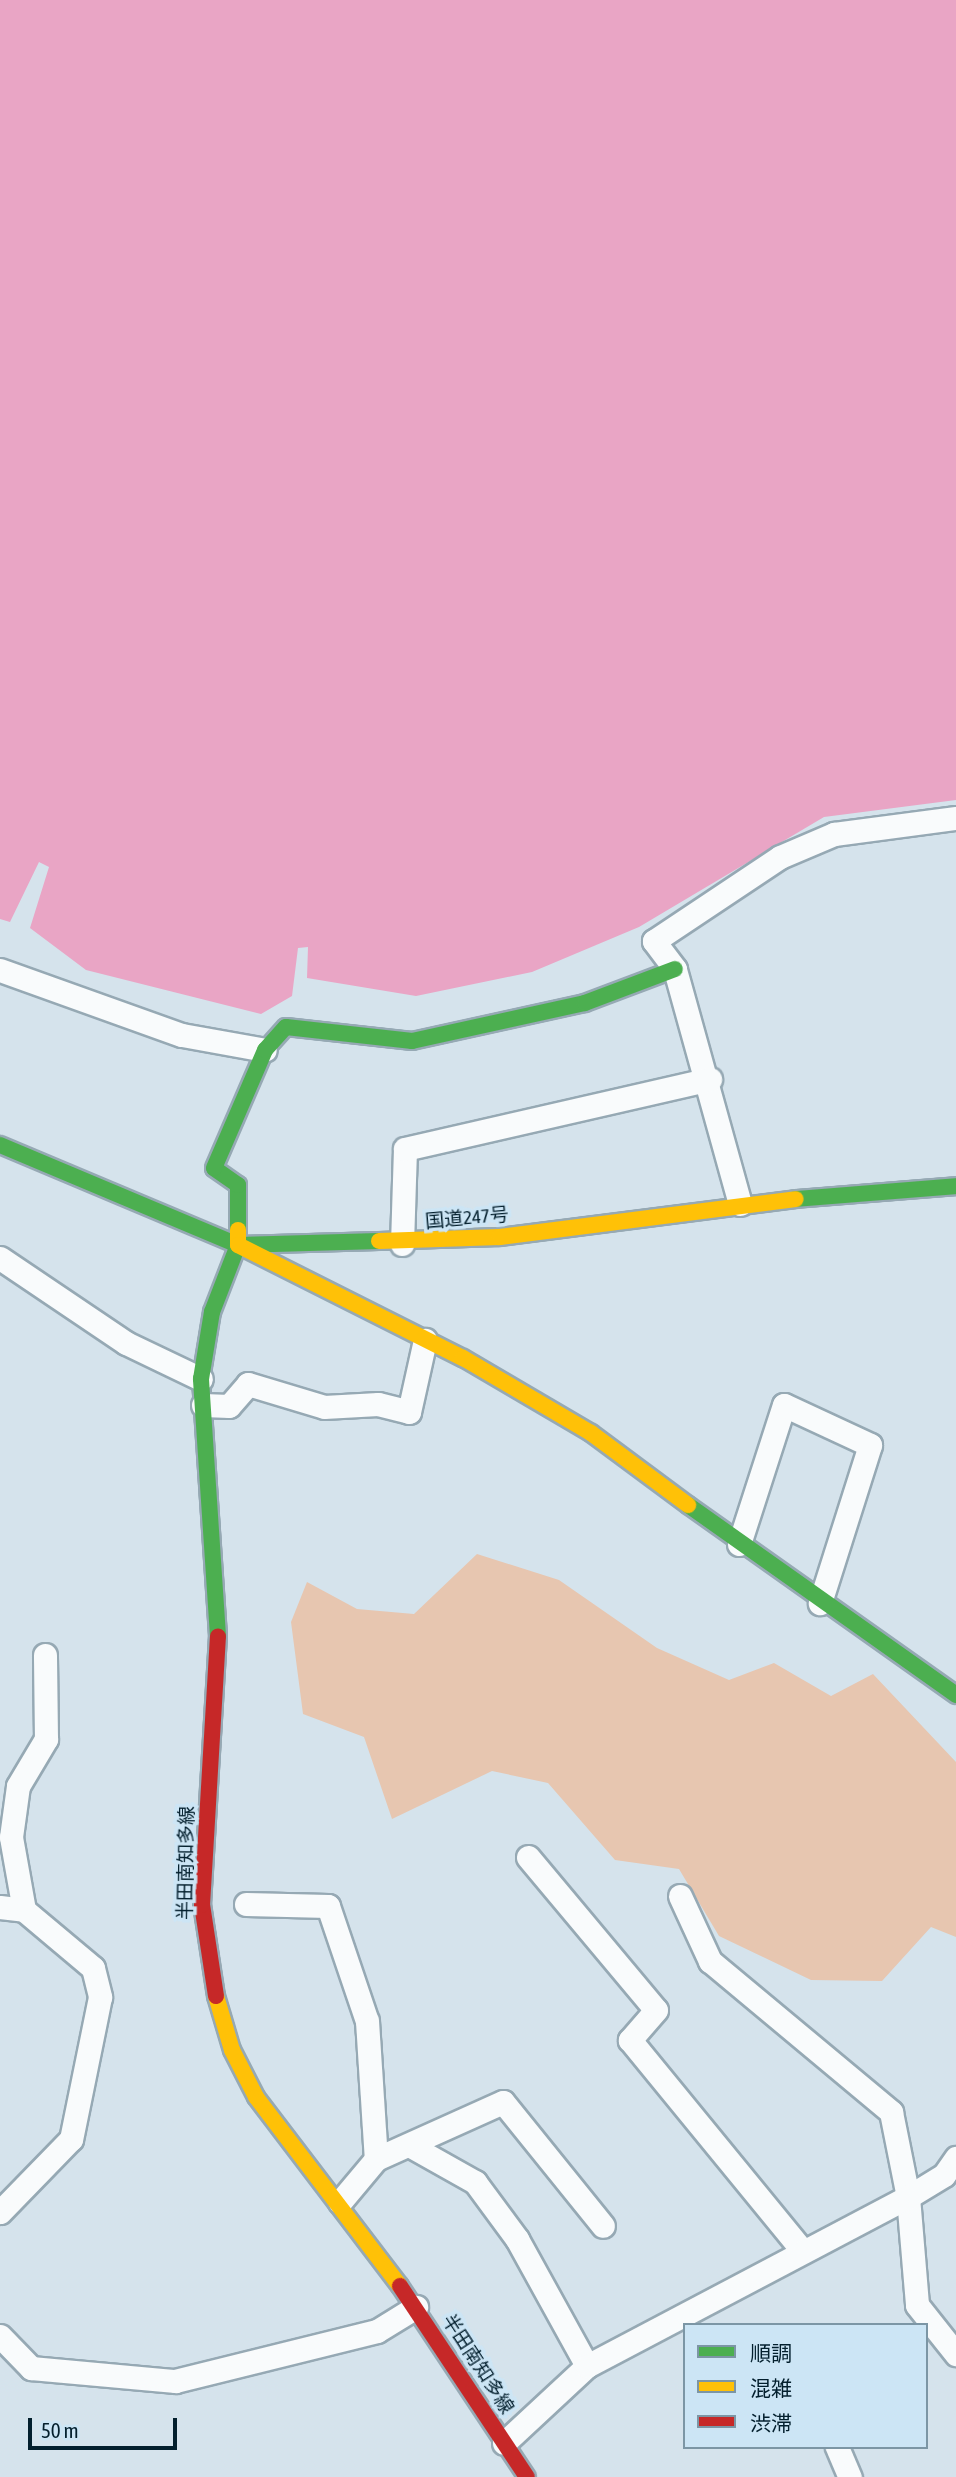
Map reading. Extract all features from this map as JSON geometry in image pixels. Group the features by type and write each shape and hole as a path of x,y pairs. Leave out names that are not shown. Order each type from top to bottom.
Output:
{"main road":[{"path":"675,969 586,1003 412,1041 286,1027 265,1050 214,1168 238,1185 238,1245 425,1340 591,1433 820,1603 956,1695"},
{"name":"国道247号","path":"0,1145 238,1245 402,1244 740,1204 956,1187"},
{"name":"半田南知多線","path":"238,1245 212,1312 201,1379 219,1652 202,1906 214,1990 232,2050 256,2097 340,2202 416,2307 527,2477"}],"street":[{"path":"740,1204 710,1079 675,969 654,941 780,857 871,825 956,818"},
{"path":"0,970 182,1035 265,1050"},
{"path":"402,1244 405,1149 710,1079"},
{"path":"0,1258 126,1343 201,1379"},
{"path":"203,1405 229,1406 248,1384 324,1407 378,1404 409,1412 425,1340"},
{"path":"739,1544 784,1405 870,1445 820,1603"},
{"path":"24,1910 11,1837 18,1786 46,1739 45,1655"},
{"path":"528,1857 656,2010 630,2040 803,2251"},
{"path":"680,1896 710,1961 891,2112 908,2197 917,2305 956,2354"},
{"path":"246,1904 328,1906 367,2021 376,2159"},
{"path":"0,1907 24,1910 93,1968 100,1997 71,2139 0,2212"},
{"path":"340,2202 376,2159 503,2102 603,2226"},
{"path":"409,2145 475,2182 517,2239 587,2366"},
{"path":"700,2317 803,2251 908,2197 943,2175 956,2158"},
{"path":"0,2336 31,2368 175,2381 377,2331 416,2307"},
{"path":"504,2443 587,2366 683,2324"},
{"path":"838,2449 850,2477"}],"shaded area":[{"path":"0,0 956,0 956,800 824,817 639,927 532,972 416,996 307,978 308,947 298,948 292,996 261,1014 86,970 30,928 49,867 39,862 10,922 0,919"},
{"path":"477,1554 559,1580 657,1648 729,1680 774,1663 831,1696 873,1674 956,1762 956,1937 931,1927 882,1981 811,1980 719,1936 679,1869 615,1860 548,1783 492,1771 392,1819 364,1737 303,1714 291,1622 307,1582 357,1609 414,1614"}],"traffic: fast":[{"path":"238,1230 238,1185 214,1168 265,1050 286,1027 412,1041 585,1003 675,969"},
{"path":"0,1145 238,1245 379,1241"},
{"path":"796,1199 956,1186"},
{"path":"218,1636 201,1379 212,1312 238,1245"},
{"path":"688,1505 956,1695"}],"traffic: slow":[{"path":"379,1241 500,1237 796,1199"},
{"path":"238,1230 238,1245 463,1358 591,1433 688,1505"},
{"path":"216,1996 232,2050 256,2097 400,2286"}],"traffic: jam":[{"path":"216,1996 202,1905 218,1636"},
{"path":"400,2286 527,2477"}]}
